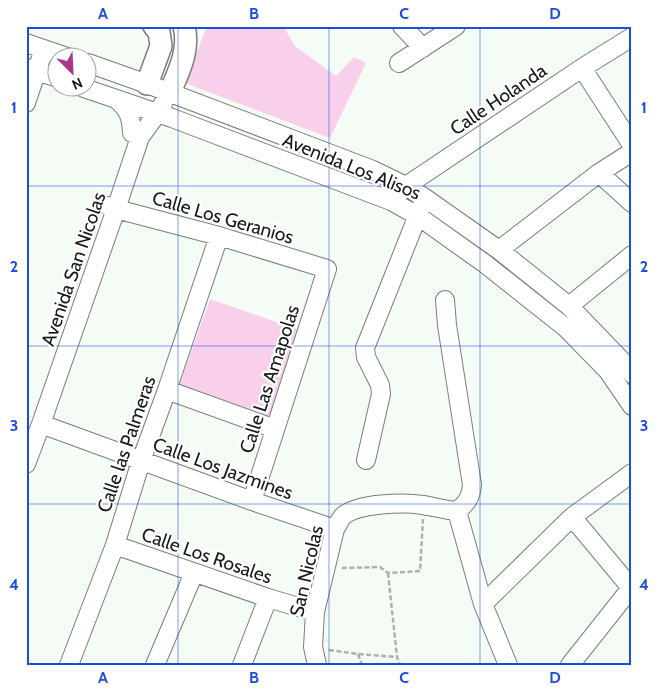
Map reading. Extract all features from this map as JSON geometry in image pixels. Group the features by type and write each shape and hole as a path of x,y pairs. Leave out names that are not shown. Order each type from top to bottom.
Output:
{"main road":[{"path":"147,84 161,46 159,32 154,26"},
{"path":"170,92 184,54 186,44 184,26"}],"street":[{"path":"402,26 423,48"},
{"path":"400,63 456,26"},
{"name":"Calle Holanda","path":"391,201 406,186 582,68 632,37"},
{"path":"26,43 48,50"},
{"path":"26,103 31,70 44,49"},
{"name":"Avenida Los Alisos","path":"98,67 170,92 373,170 406,186 499,250 569,306 624,363 632,374"},
{"path":"582,68 632,145"},
{"path":"31,70 48,75"},
{"name":"Avenida San Nicolas","path":"147,84 157,113"},
{"name":"Avenida Los Alisos","path":"98,92 391,201 418,216 484,263 566,328 608,371 632,406"},
{"name":"Avenida San Nicolas","path":"26,464 41,424 136,135 157,113 170,92"},
{"path":"116,98 127,110 136,135 155,124 157,113"},
{"path":"499,250 599,173 632,152"},
{"path":"599,173 632,203"},
{"path":"366,460 381,394 380,385 366,357 366,348 425,198"},
{"name":"Avenida San Nicolas","path":"26,434 112,208"},
{"name":"Calle Los Geranios","path":"112,208 219,236 327,269"},
{"name":"Calle las Palmeras","path":"69,665 115,545 141,461 219,236"},
{"path":"569,306 632,254"},
{"name":"Calle Las Amapolas","path":"252,501 327,269"},
{"path":"445,300 447,325 472,485 468,500 458,511 483,604 508,665"},
{"path":"167,390 275,429"},
{"name":"Calle Los Jazmines","path":"41,424 252,501 335,529"},
{"path":"483,604 572,517 632,473"},
{"name":"San Nicolas","path":"317,665 314,647 315,612 335,529 342,517 352,510 403,503 458,511"},
{"path":"570,665 631,588 572,517"},
{"name":"Calle Los Rosales","path":"115,545 268,598 315,612"},
{"path":"155,665 194,573"},
{"path":"242,665 268,598"}],"path":[{"path":"326,568 380,567 388,573 420,571 424,505"},
{"path":"388,573 397,657 400,665"},
{"path":"314,647 358,654 397,657"},
{"path":"358,654 362,665"}],"shaded area":[{"path":"207,26 283,26 295,46 336,76 354,57 366,63 330,138 185,83"},
{"path":"210,299 299,330 269,418 178,388"}]}
